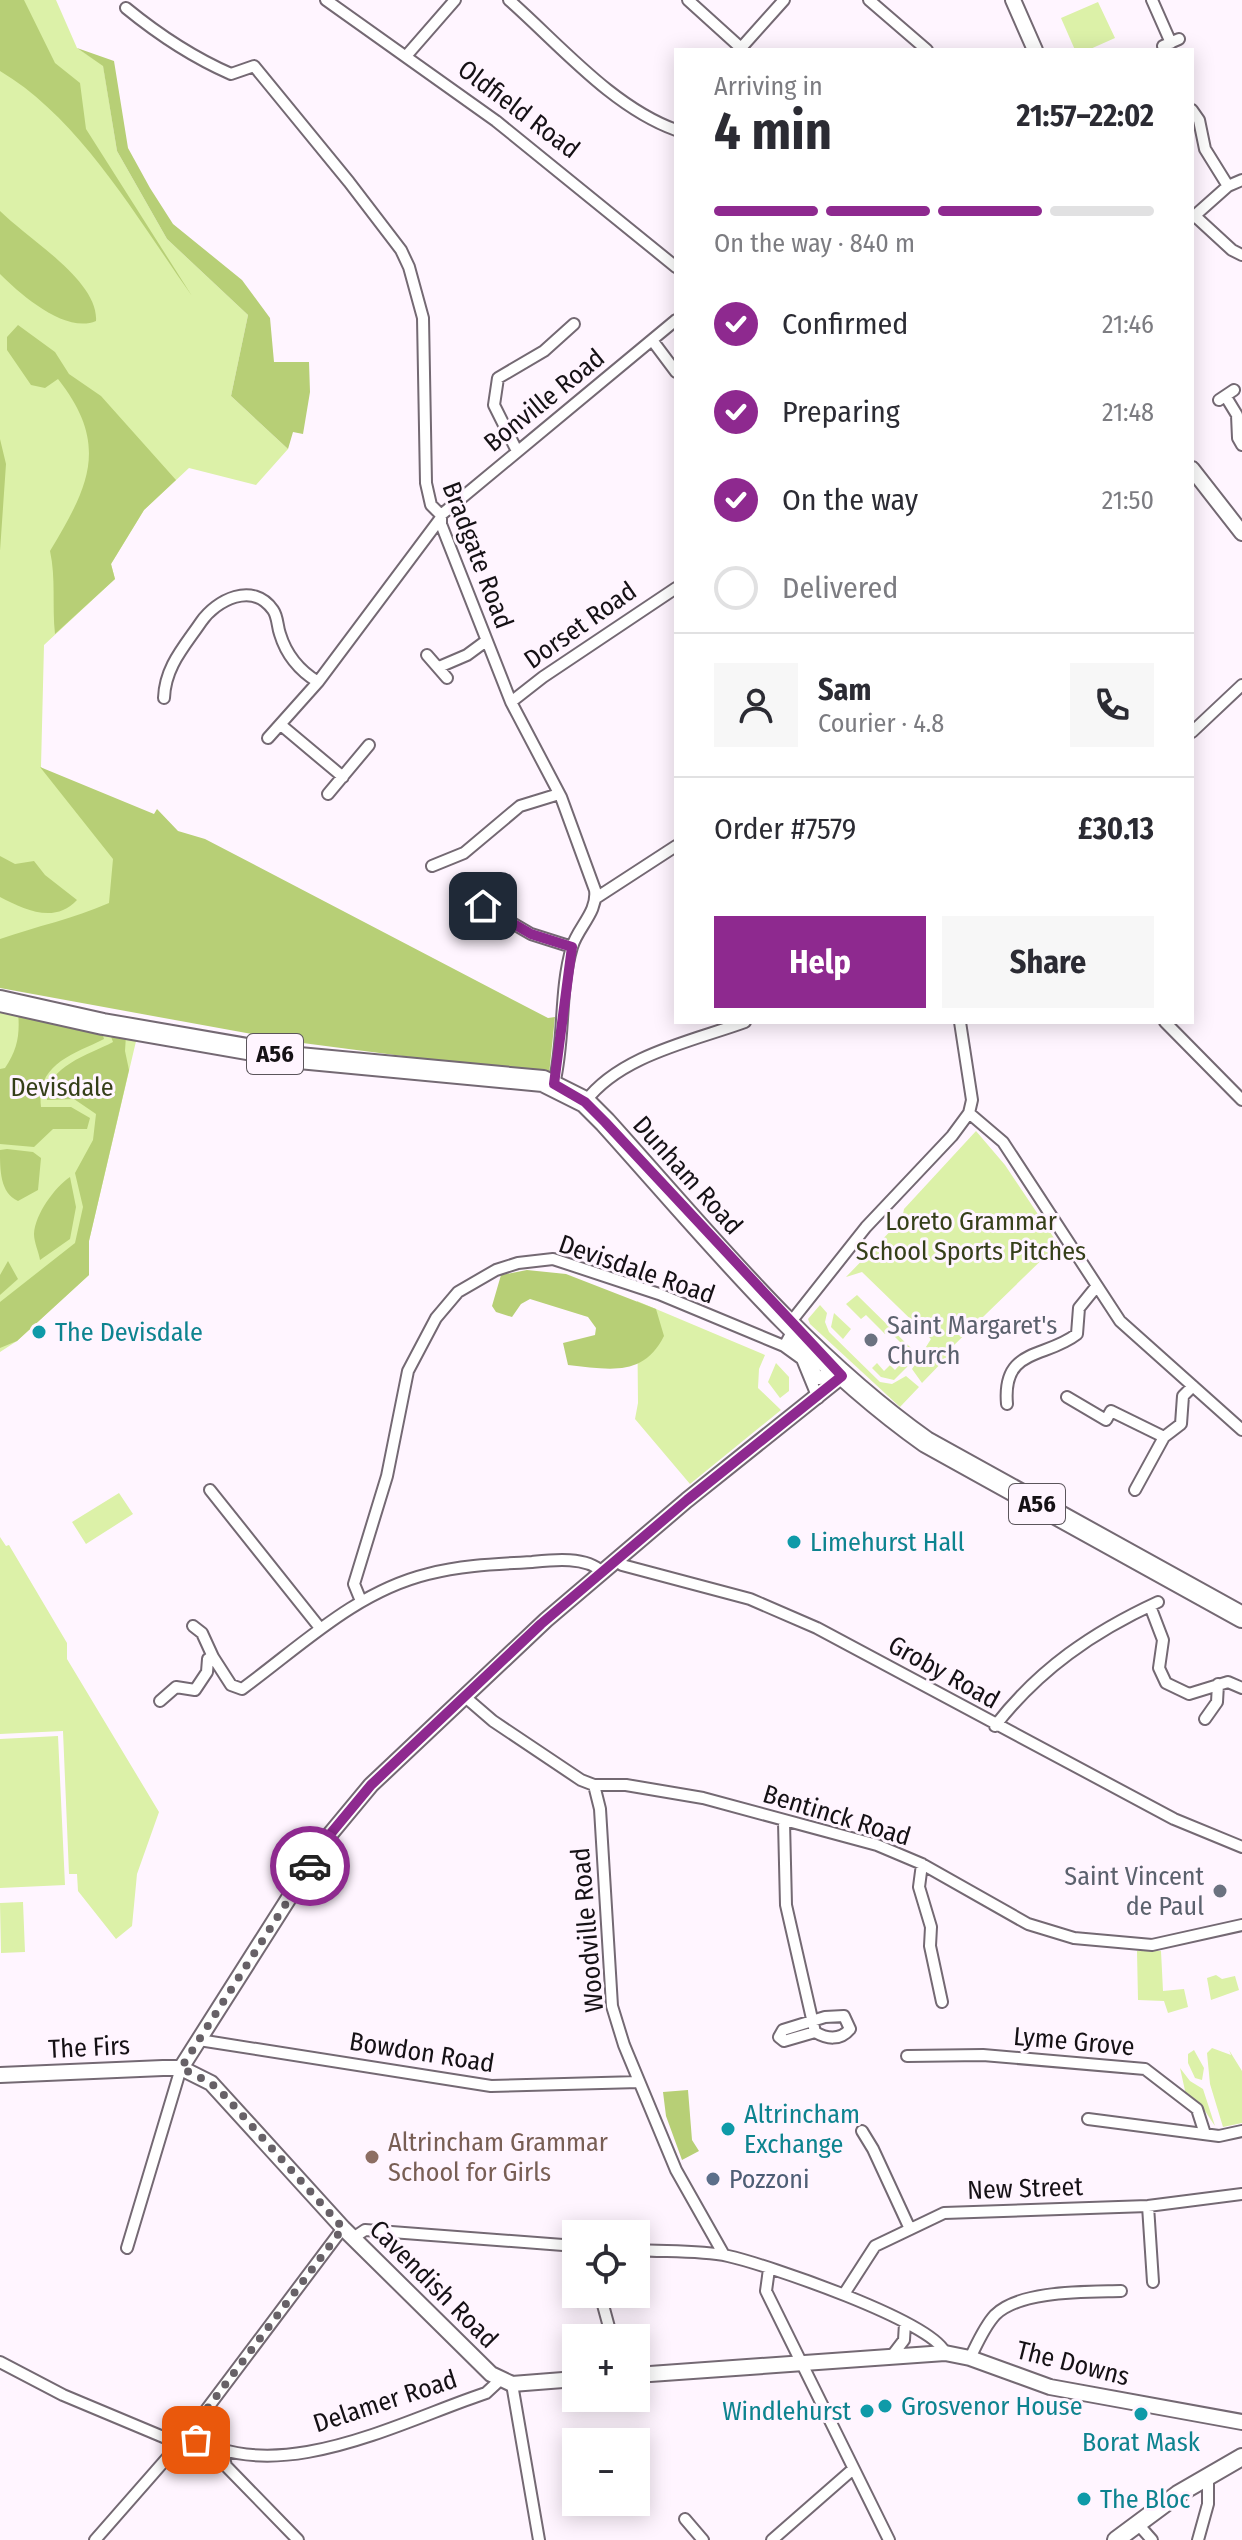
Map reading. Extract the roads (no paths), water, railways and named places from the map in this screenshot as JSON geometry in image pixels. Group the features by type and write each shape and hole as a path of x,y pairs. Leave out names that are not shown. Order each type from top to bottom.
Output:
{"highway":[{"name":"Dunham Road","path":"0,1001 118,1027 299,1058 486,1073 554,1084 585,1102 791,1328 879,1409 926,1442 1242,1617"}],"main road":[{"path":"1116,2540 1137,2523 1242,2457"}],"street":[{"name":"Oldfield Road","path":"326,0 407,55 586,191 674,265"},
{"path":"407,55 455,0"},
{"path":"509,0 610,89 661,125 674,129"},
{"path":"688,0 741,48 784,0"},
{"path":"869,0 913,46"},
{"path":"1152,0 1171,43"},
{"path":"1014,1 1034,48"},
{"name":"Bradgate Road","path":"126,8 165,39 216,68 231,74 254,66 401,250 423,318 426,483 431,505 440,517 511,702 559,794 596,898"},
{"path":"1194,113 1199,120 1205,149 1228,186"},
{"path":"1194,216 1228,186 1242,180"},
{"path":"1194,218 1242,255"},
{"name":"Bonville Road","path":"268,738 318,682 440,517 674,322"},
{"path":"517,451 494,405 498,378 544,351 574,324"},
{"path":"652,340 674,369"},
{"path":"1226,396 1237,415 1238,438 1242,445"},
{"path":"1194,472 1242,533"},
{"name":"Dorset Road","path":"511,702 607,632 674,589"},
{"path":"164,698 167,672 205,616 219,602 237,595 280,609 286,649 302,670 318,682"},
{"path":"439,667 467,655 486,641"},
{"path":"427,655 447,678"},
{"path":"1194,730 1242,685"},
{"path":"281,725 343,777"},
{"path":"328,794 369,745"},
{"path":"438,870 464,853 520,806 559,794"},
{"path":"554,1084 572,947 596,898 674,847"},
{"path":"483,906 531,934 572,947"},
{"path":"585,1102 602,1083 627,1068 740,1024"},
{"path":"791,1328 825,1368 827,1378 819,1379 806,1356 786,1343 791,1328 806,1301 866,1227 952,1136 969,1113 972,1100 960,1024"},
{"path":"1167,1024 1242,1100"},
{"path":"969,1113 1003,1142 1120,1321 1242,1430"},
{"name":"Devisdale Road","path":"361,1601 354,1584 387,1476 408,1371 436,1318 458,1292 496,1270 518,1263 553,1259 659,1294 784,1346 802,1359 818,1398"},
{"path":"1007,1404 1008,1383 1015,1366 1029,1354 1077,1334 1079,1308 1096,1287"},
{"path":"127,2248 181,2068 327,1838 371,1785 602,1572 842,1376"},
{"path":"1135,1490 1164,1437 1181,1424 1183,1396 1193,1386"},
{"path":"1067,1397 1106,1420 1111,1411 1164,1437"},
{"path":"210,1490 320,1628"},
{"name":"Groby Road","path":"616,1560 622,1565 750,1599 817,1628 995,1726 1174,1819 1242,1847"},
{"path":"193,1626 202,1633 231,1685 242,1689 320,1628 361,1601 426,1574 486,1565 587,1562 602,1572"},
{"path":"995,1726 1012,1704 1063,1656 1092,1635 1154,1604 1163,1640 1159,1668 1163,1680 1187,1693 1228,1682 1242,1688"},
{"path":"160,1701 176,1687 195,1690 207,1672 208,1659 213,1657"},
{"path":"1205,1719 1217,1702 1218,1684"},
{"path":"464,1696 493,1721 594,1785"},
{"name":"Bentinck Road","path":"594,1785 626,1785 703,1798 877,1845 922,1864 1028,1924 1074,1938 1152,1945 1242,1925"},
{"name":"Woodville Road","path":"594,1785 600,1809 612,2006 639,2082 676,2170 724,2255"},
{"path":"784,1822 786,1905 796,1960 814,2026"},
{"path":"922,1864 919,1887 931,1927 930,1946 942,2002"},
{"name":"Bowdon Road","path":"199,2040 491,2086 639,2082"},
{"name":"Lyme Grove","path":"907,2056 983,2055 1145,2069 1197,2109 1205,2134"},
{"name":"The Firs","path":"0,2075 181,2068"},
{"name":"Cavendish Road","path":"181,2068 211,2083 225,2096 348,2233 506,2382"},
{"path":"1088,2119 1205,2134 1242,2131"},
{"path":"862,2131 910,2229"},
{"name":"New Street","path":"844,2294 875,2246 944,2213 1148,2206 1242,2194"},
{"path":"1148,2206 1153,2282"},
{"path":"95,2540 180,2444 348,2233 365,2230 562,2245"},
{"name":"The Downs","path":"650,2251 724,2255 844,2294 905,2323 937,2342 945,2353 970,2358 1041,2385 1112,2401 1242,2422"},
{"path":"769,2269 766,2291 799,2364 889,2540"},
{"path":"970,2358 989,2323 1008,2304 1063,2293 1121,2291"},
{"path":"891,2357 904,2340 905,2323"},
{"path":"650,2374 945,2353"},
{"path":"0,2362 63,2395 180,2444"},
{"name":"Delamer Road","path":"188,2434 222,2450 249,2454 298,2453 343,2445 486,2393 506,2382 562,2380"},
{"path":"506,2382 539,2540"},
{"path":"222,2450 226,2466 298,2540"},
{"path":"772,2540 852,2470"},
{"path":"1198,2540 1208,2504 1208,2477"},
{"path":"685,2519 703,2540"},
{"path":"1137,2523 1152,2540"}],"place":[{"name":"The Devisdale","path":"39,1332"},
{"name":"Saint Margaret's Church","path":"871,1340"},
{"name":"Limehurst Hall","path":"794,1542"},
{"name":"Saint Vincent de Paul","path":"1220,1891"},
{"name":"Altrincham Exchange","path":"728,2129"},
{"name":"Altrincham Grammar School for Girls","path":"372,2157"},
{"name":"Pozzoni","path":"713,2179"},
{"name":"Grosvenor House","path":"885,2406"},
{"name":"Windlehurst","path":"867,2411"},
{"name":"Borat Mask","path":"1141,2414"},
{"name":"The Bloc","path":"1084,2499"}],"park label":[{"name":"Devisdale","path":"62,1087"},
{"name":"Loreto Grammar School Sports Pitches","path":"971,1236"}]}
